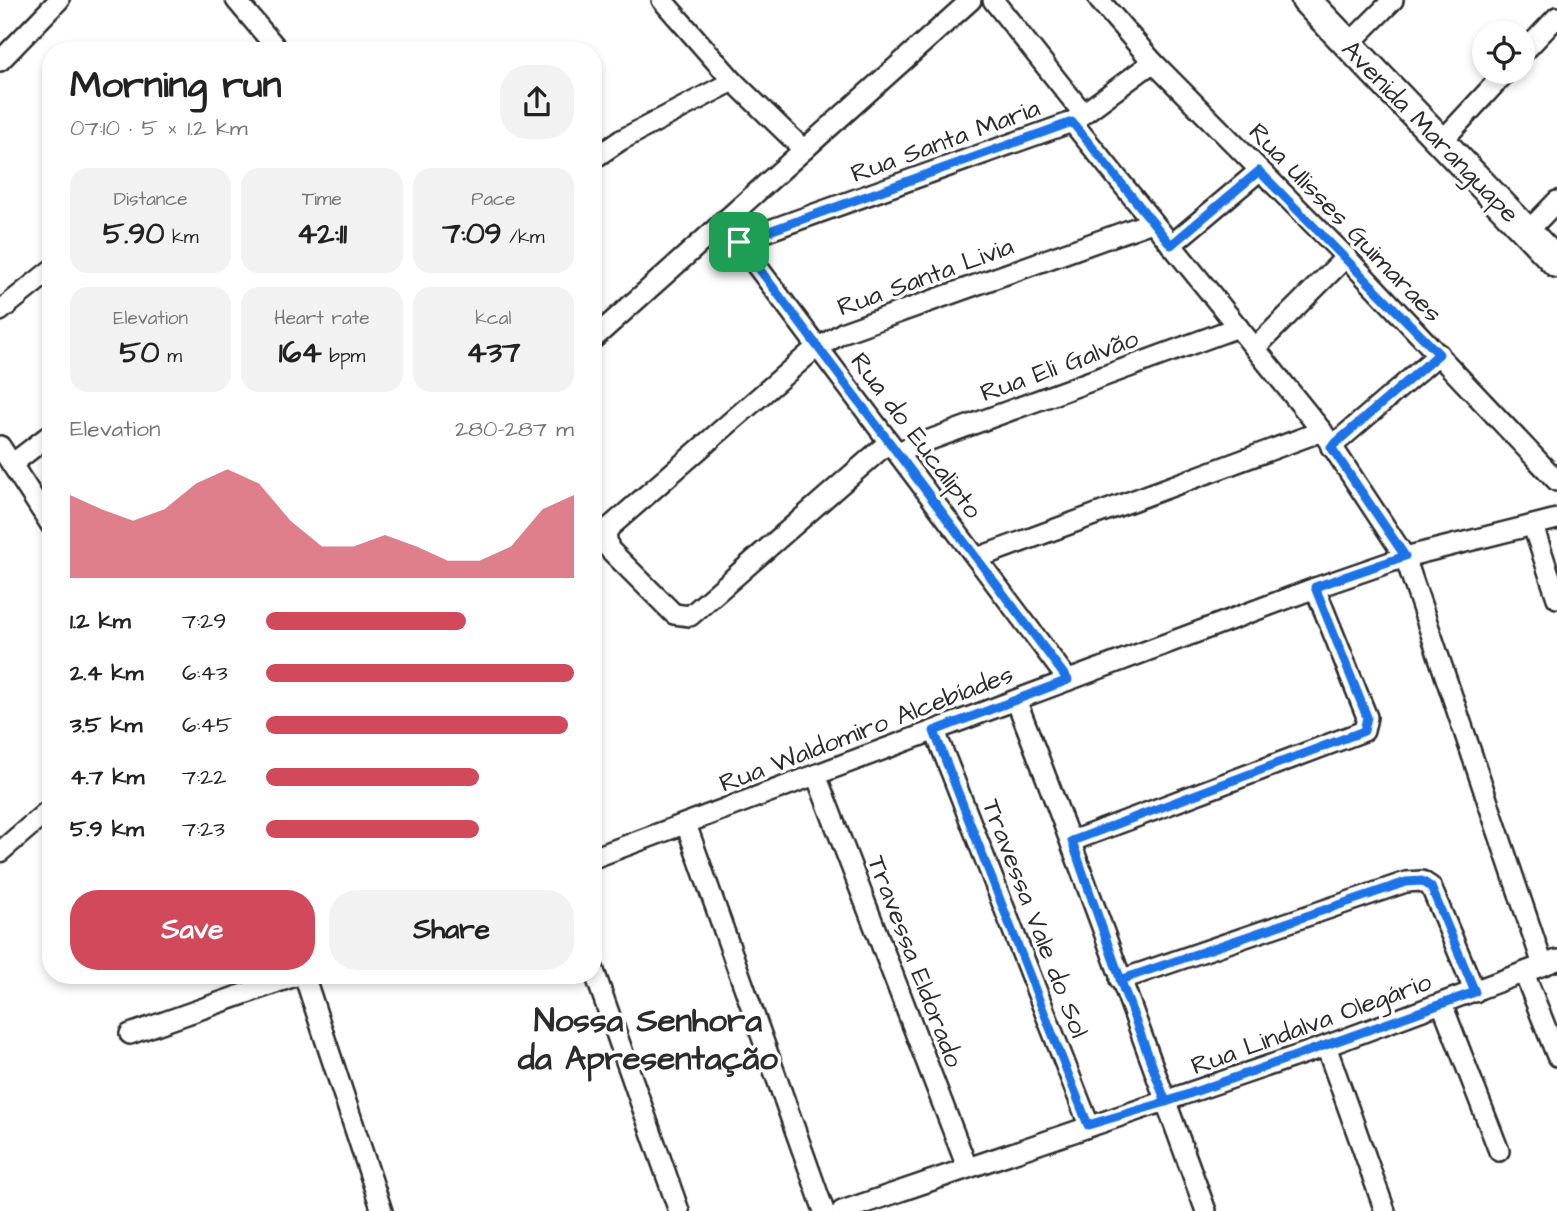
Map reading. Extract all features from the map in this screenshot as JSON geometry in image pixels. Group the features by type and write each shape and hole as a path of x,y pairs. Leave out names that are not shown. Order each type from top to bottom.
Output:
{"main road":[{"name":"Avenida Maranguape","path":"1306,0 1557,262"}],"street":[{"path":"0,61 59,0"},
{"path":"236,0 271,42"},
{"path":"662,0 733,80 804,150"},
{"path":"602,331 971,0"},
{"path":"993,0 1152,222 1256,347 1326,439 1405,556 1550,963"},
{"name":"Rua Ulisses Guimaraes","path":"1099,0 1153,62 1346,257 1557,481"},
{"path":"1349,44 1392,0"},
{"path":"1535,40 1557,17"},
{"name":"Rua Santa Maria","path":"739,242 1078,118 1153,62"},
{"path":"602,153 733,80"},
{"path":"1442,141 1495,84"},
{"path":"1171,245 1259,171"},
{"path":"1527,232 1557,201"},
{"name":"Rua do Eucalipto","path":"723,221 1068,680"},
{"name":"Rua Santa Livia","path":"690,616 674,614 609,549 606,534 610,527 818,347 870,322 1152,222"},
{"path":"1256,347 1346,257"},
{"path":"0,311 42,277"},
{"name":"Rua Eli Galvão","path":"690,616 893,447 1238,327"},
{"path":"977,558 1326,439 1439,354"},
{"path":"12,464 42,440"},
{"path":"0,446 42,512"},
{"name":"Rua Waldomiro Alcebíades","path":"602,855 1315,587 1405,556 1557,519"},
{"path":"1533,526 1557,598"},
{"path":"1072,841 1364,731 1367,717 1315,587"},
{"path":"1016,700 1072,841 1120,980 1206,1211"},
{"name":"Travessa Vale do Sol","path":"934,731 1088,1125"},
{"name":"Travessa Eldorado","path":"816,775 967,1167"},
{"path":"0,852 42,816"},
{"path":"686,824 824,1211"},
{"path":"1120,980 1406,882 1422,881 1431,887 1475,992"},
{"name":"Rua Lindalva Olegário","path":"842,1211 1326,1046 1550,963"},
{"path":"1524,973 1557,1056"},
{"path":"130,1034 272,984"},
{"path":"307,984 382,1211"},
{"path":"599,984 678,1211"},
{"path":"1442,1004 1499,1151"},
{"path":"1326,1046 1385,1211"}],"district":[{"name":"Nossa Senhora da Apresentação","path":"648,1038"}],"route":[{"path":"739,242 1068,680 934,731 1088,1125 1166,1102 1120,980 1406,882 1422,881 1431,887 1475,992 1166,1102 1143,1041 1120,980 1072,841 1364,731 1367,717 1315,587 1405,556 1331,447 1439,354 1346,257 1259,171 1171,245 1072,122 739,242"}]}
